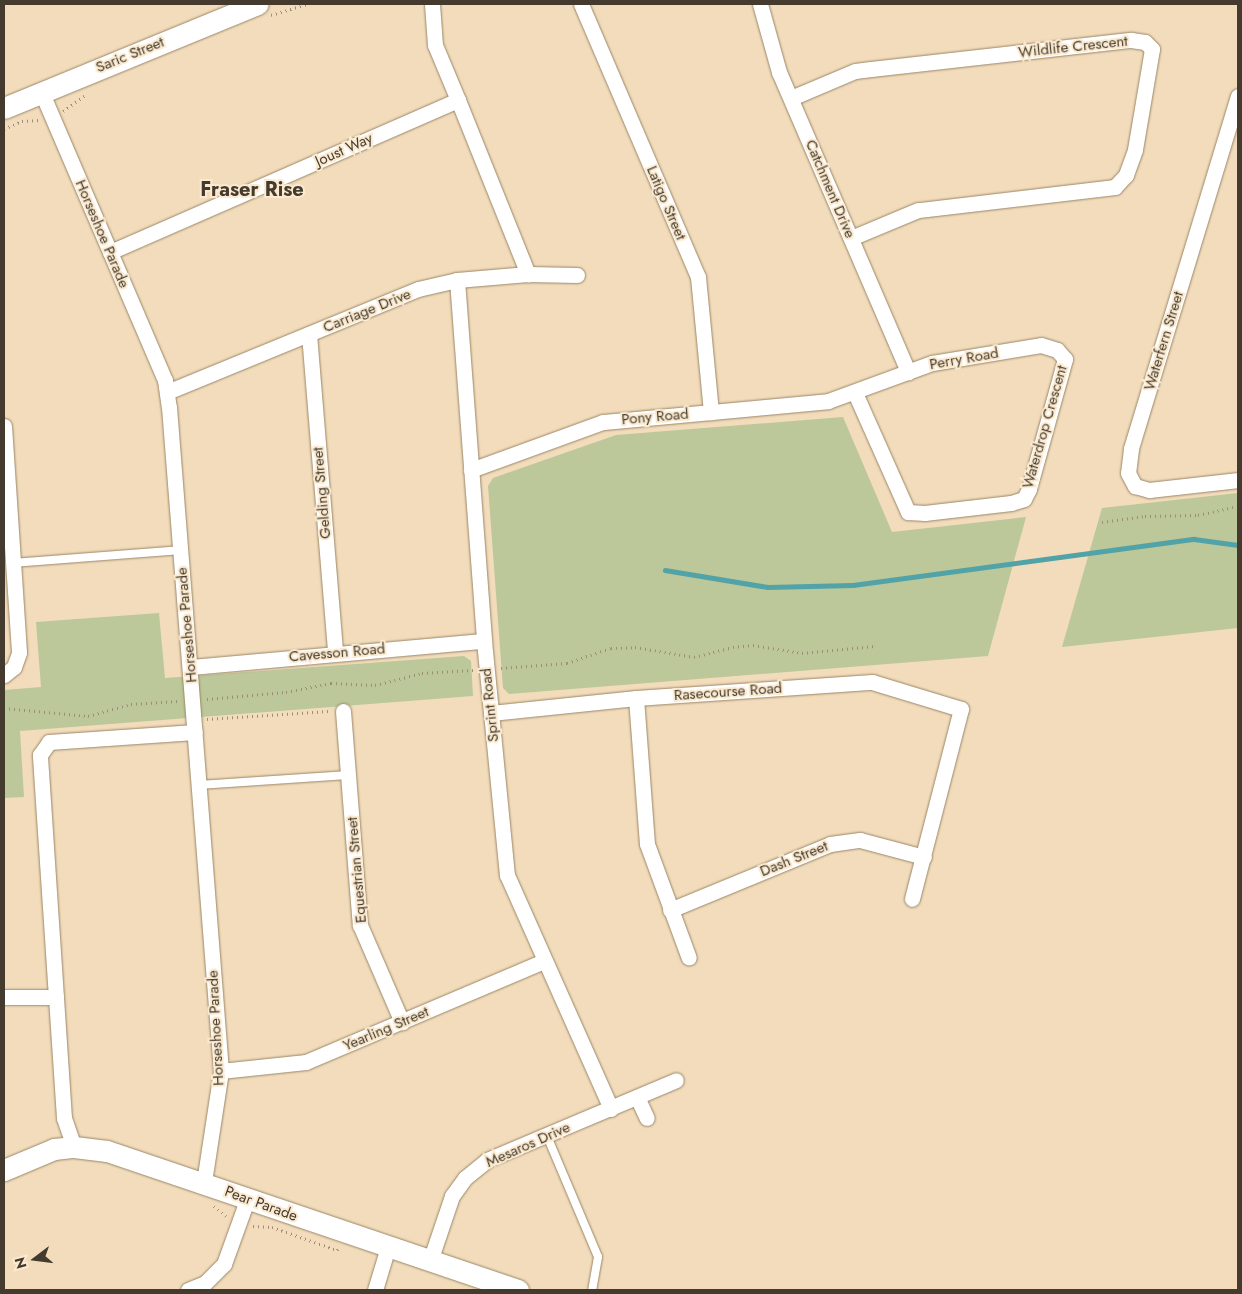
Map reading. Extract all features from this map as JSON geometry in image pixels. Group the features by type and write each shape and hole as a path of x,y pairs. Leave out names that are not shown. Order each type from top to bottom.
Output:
{"street":[{"name":"Saric Street","path":"4,108 40,91 256,4"},
{"path":"432,4 435,45 528,274"},
{"name":"Latigo Street","path":"581,4 698,277 711,412"},
{"name":"Catchment Drive","path":"760,4 770,47 908,372"},
{"name":"Wildlife Crescent","path":"791,98 855,71 1130,40 1145,42 1152,50 1135,150 1126,175 1115,186 918,210 851,238"},
{"name":"Horseshoe Parade","path":"40,91 165,380 167,392 193,700 220,1071 204,1182"},
{"name":"Waterfern Street","path":"1238,96 1131,449 1128,473 1135,486 1149,490 1238,480"},
{"name":"Joust Way","path":"110,252 458,100"},
{"name":"Carriage Drive","path":"167,392 418,289 457,280 528,274 576,275"},
{"name":"Sprint Road","path":"457,280 486,669 508,875 544,961 611,1109"},
{"name":"Gelding Street","path":"310,334 335,653"},
{"name":"Perry Road","path":"850,394 932,363 1042,345 1057,350"},
{"name":"Waterdrop Crescent","path":"850,394 908,512 925,513 1011,503 1024,499 1030,489 1064,370 1065,359 1057,350"},
{"name":"Pony Road","path":"471,470 603,422 711,412 850,394"},
{"path":"4,426 19,653 14,667 4,675"},
{"name":"Cavesson Road","path":"190,667 335,653 484,642"},
{"name":"Rasecourse Road","path":"491,713 636,698 872,682 961,709 924,856"},
{"path":"636,698 647,844 689,958"},
{"name":"Equestrian Street","path":"343,711 360,925 402,1022"},
{"path":"74,1147 64,1118 40,755 49,742 195,726"},
{"name":"Dash Street","path":"670,910 830,844 860,840 924,856"},
{"path":"912,899 924,856"},
{"name":"Yearling Street","path":"220,1071 306,1062 544,961"},
{"path":"4,997 56,997"},
{"name":"Mesaros Drive","path":"430,1261 452,1196 465,1178 487,1160 676,1080"},
{"path":"637,1097 646,1118"},
{"name":"Pear Parade","path":"4,1170 54,1149 74,1147 108,1151 204,1182 247,1200 518,1290"},
{"path":"188,1290 205,1283 224,1264 247,1200"},
{"path":"375,1290 388,1247"}],"lane":[{"path":"13,563 181,550"},
{"path":"199,785 348,775"},
{"path":"547,1136 598,1257 592,1290"}],"path":[{"path":"1102,522 1145,516 1198,515 1238,506"},
{"path":"4,708 88,716 131,704 286,692 331,683 375,684 422,673 567,663 610,648 635,647 694,657 743,646 802,653 876,646"},
{"path":"195,726 343,711"},
{"path":"212,1206 239,1223 272,1227 337,1250 346,1233"}],"green space":[{"path":"843,417 892,532 1026,517 988,656 509,694 503,688 488,486 493,478 616,435"},
{"path":"1238,493 1238,628 1062,647 1102,508"},
{"path":"159,613 165,678 464,656 471,661 473,696 20,731 24,797 4,798 4,690 41,687 36,622"}],"waterway":[{"path":"665,570 768,587 853,585 1194,539 1238,545"}],"district":[{"name":"Fraser Rise","path":"252,189"}]}
